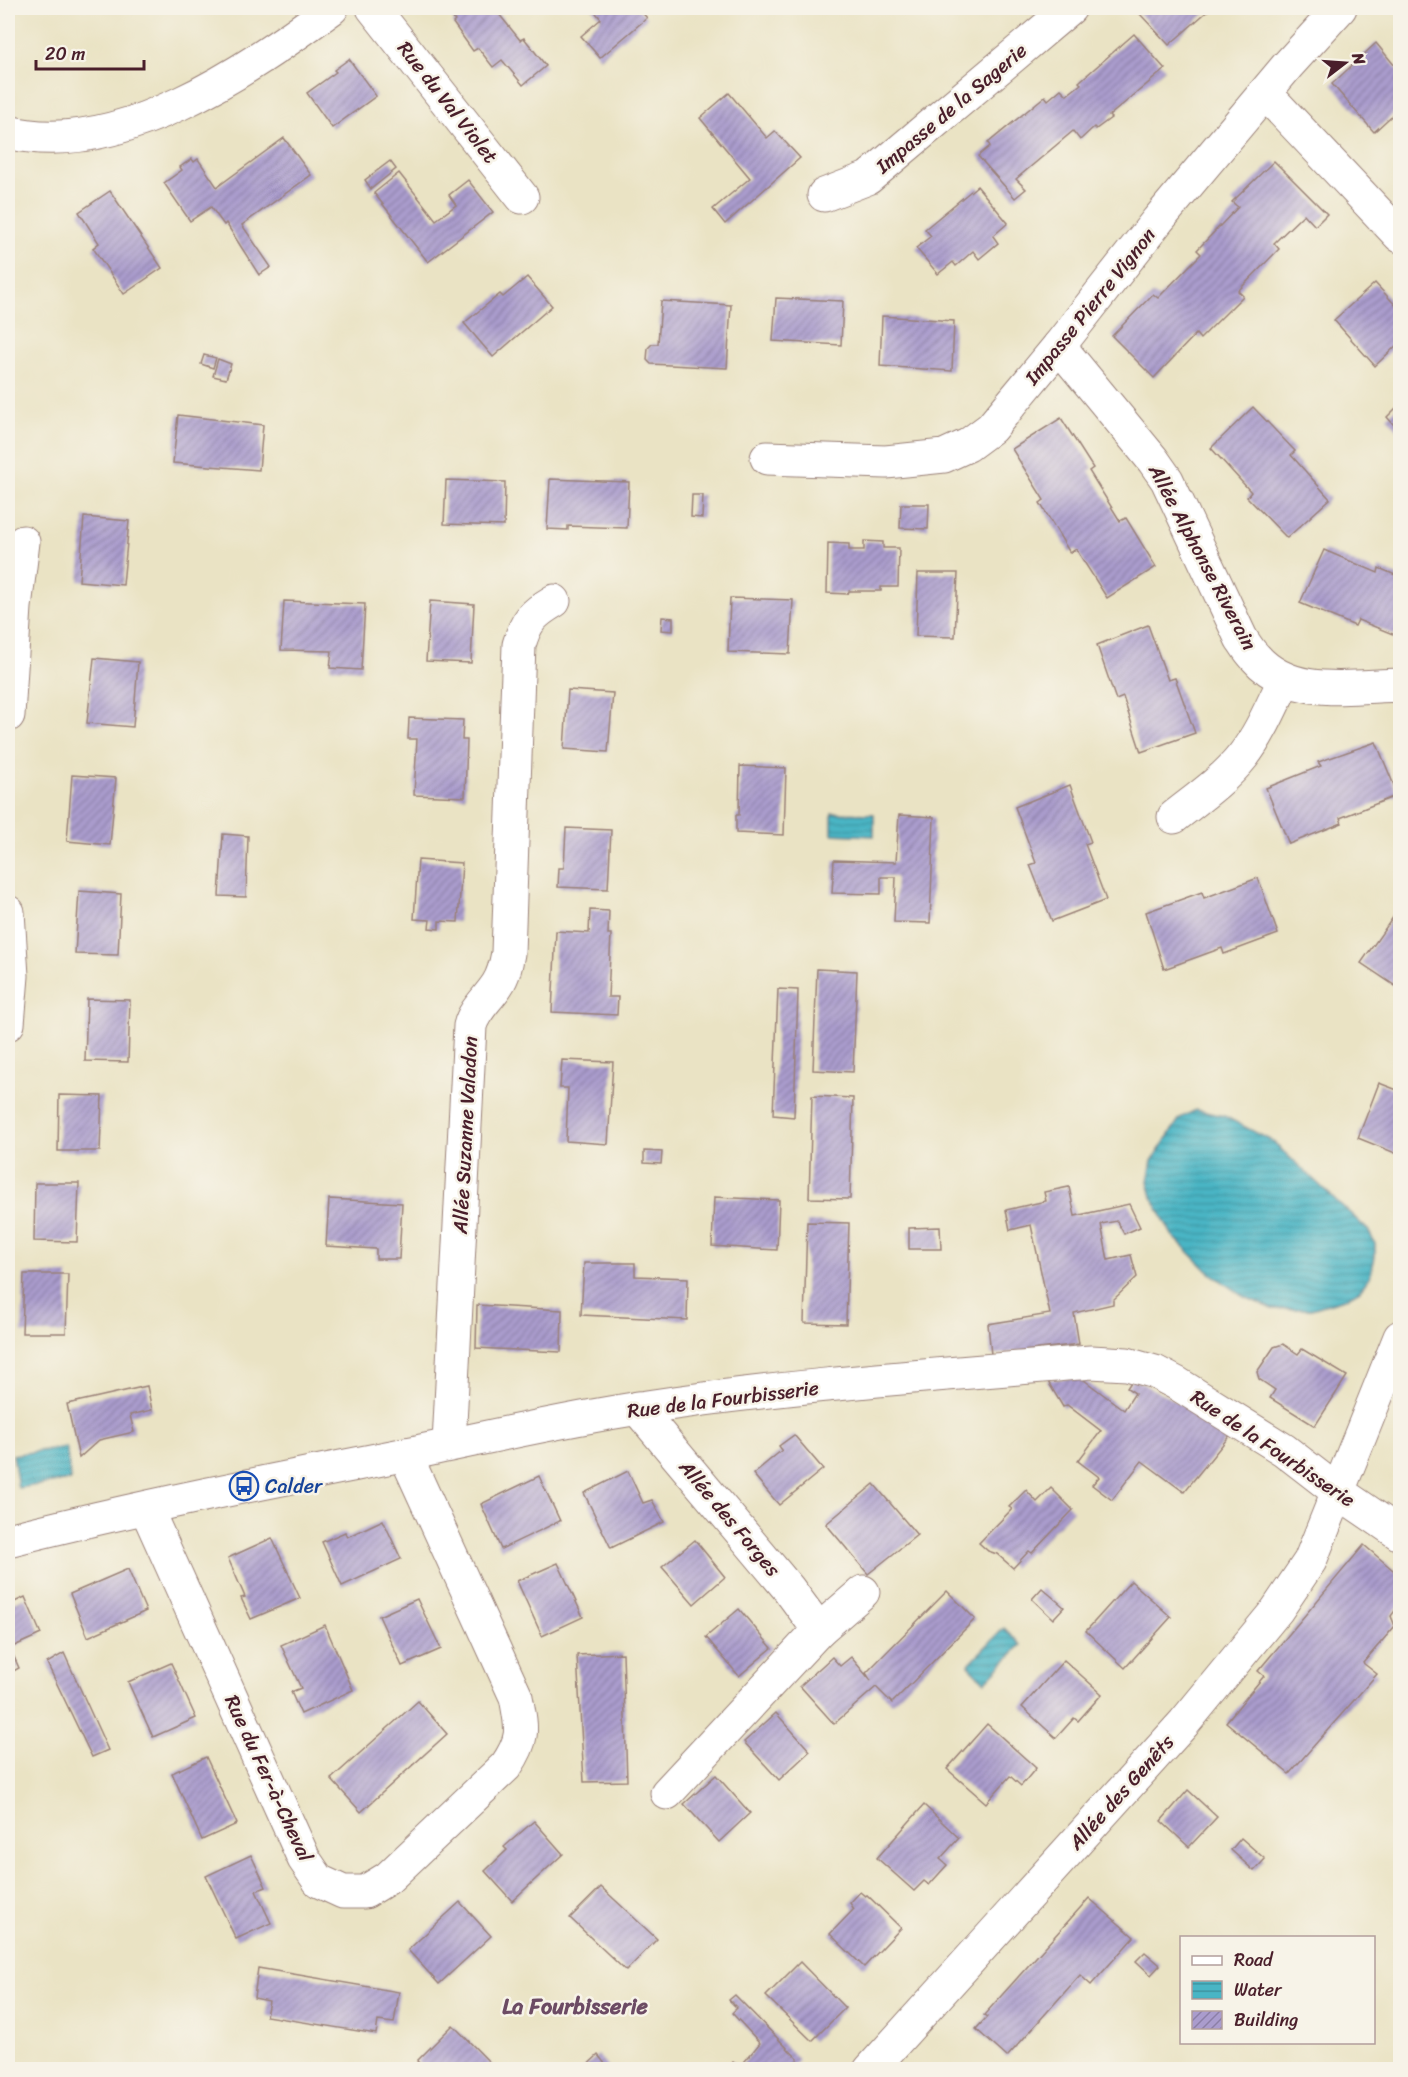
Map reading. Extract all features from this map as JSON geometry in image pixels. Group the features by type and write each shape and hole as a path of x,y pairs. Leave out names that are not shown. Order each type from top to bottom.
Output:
{"street":[{"path":"8,132 22,136 88,135 119,129 148,118 239,71 332,8"},
{"name":"Rue du Val Violet","path":"373,8 522,197"},
{"name":"Impasse de la Sagerie","path":"824,195 868,178 1070,8"},
{"name":"Impasse Pierre Vignon","path":"767,458 886,462 944,456 968,445 991,428 1158,220 1340,8"},
{"path":"1265,93 1401,236"},
{"name":"Allée Alphonse Riverain","path":"1059,346 1167,480 1241,638 1256,658 1285,679 1306,685 1333,688 1401,685"},
{"path":"8,715 11,607 23,542"},
{"name":"Allée Suzanne Valadon","path":"449,1444 470,1026 472,1018 497,985 505,969 508,953 519,645 525,627 536,612 554,601"},
{"path":"1174,817 1223,779 1244,755 1285,679"},
{"path":"8,912 12,976 8,1024"},
{"name":"Allée des Genêts","path":"870,2070 1184,1723 1278,1610 1310,1561 1401,1337"},
{"name":"Rue de la Fourbisserie","path":"8,1540 288,1476 637,1408 742,1394 1091,1362 1127,1364 1155,1372 1178,1384 1284,1450 1337,1491 1401,1534"},
{"name":"Allée des Forges","path":"637,1408 788,1588 819,1630"},
{"name":"Rue du Fer-à-Cheval","path":"146,1508 304,1859 319,1881 343,1892 365,1892 388,1878 506,1766 519,1748 521,1724 516,1697 405,1454"},
{"path":"667,1793 819,1630 863,1592"}],"water":[{"path":"832,813 874,814 874,836 832,834"},
{"path":"1196,1110 1224,1116 1272,1141 1368,1230 1375,1244 1375,1257 1370,1277 1360,1290 1344,1299 1311,1309 1272,1309 1241,1295 1209,1272 1172,1235 1152,1197 1148,1181 1152,1161 1180,1118"},
{"path":"66,1447 71,1480 18,1488 13,1455"},
{"path":"1004,1628 1021,1645 985,1682 968,1665"}],"building":[{"path":"445,8 494,8 520,40 524,38 546,66 523,85 502,60 493,67 478,48 473,51"},
{"path":"592,8 638,8 647,18 600,58 581,36 601,19"},
{"path":"1144,8 1211,8 1169,45 1138,12"},
{"path":"1134,34 1165,69 1109,116 1111,118 1096,129 1094,127 1080,140 1073,131 1016,179 1026,189 1015,198 978,156 990,146 988,143 1045,96 1048,100 1061,89 1067,95"},
{"path":"1376,43 1400,72 1400,108 1374,132 1332,84"},
{"path":"349,59 376,96 332,128 307,93 336,72 334,70"},
{"path":"729,93 767,138 775,131 800,158 725,224 713,209 750,178 700,118"},
{"path":"284,138 311,175 242,225 271,267 259,275 226,223 224,225 211,207 190,221 164,183 182,170 180,167 192,159 194,162 198,159 217,187"},
{"path":"390,161 396,169 371,189 365,180"},
{"path":"1274,161 1327,214 1315,226 1304,214 1274,243 1279,249 1238,291 1243,296 1200,339 1196,334 1154,378 1112,336 1153,294 1158,298 1201,254 1197,250 1238,207 1232,202"},
{"path":"399,173 436,220 456,205 449,195 468,180 493,212 428,262 374,193"},
{"path":"977,186 1008,223 993,236 998,243 979,259 973,251 956,266 953,262 938,274 916,248 931,236 925,229"},
{"path":"110,191 162,268 124,294 93,248 99,243 79,212"},
{"path":"527,277 552,306 493,357 464,323 500,294 503,297"},
{"path":"1375,283 1400,310 1400,342 1375,366 1334,320"},
{"path":"776,298 843,301 841,345 773,341"},
{"path":"661,301 731,305 727,368 651,364 647,360 648,348 652,344 658,344"},
{"path":"882,316 954,321 952,371 880,366"},
{"path":"204,355 216,358 213,368 201,364"},
{"path":"218,359 231,364 226,379 213,376"},
{"path":"1400,404 1400,432 1387,417"},
{"path":"1253,407 1295,451 1291,455 1330,499 1287,538 1247,497 1251,492 1211,448"},
{"path":"178,415 263,425 259,470 173,463"},
{"path":"1061,418 1093,468 1089,471 1120,521 1126,518 1156,567 1107,598 1076,549 1070,553 1040,503 1044,500 1012,449"},
{"path":"550,479 629,482 627,528 568,526 568,530 547,529"},
{"path":"446,480 505,482 504,526 444,524"},
{"path":"692,495 703,495 702,518 691,517"},
{"path":"901,504 929,504 928,529 900,528"},
{"path":"84,517 129,521 123,585 79,581"},
{"path":"864,541 883,542 883,548 899,548 898,587 881,587 881,591 849,591 848,594 827,593 828,543 849,544 849,550 864,550"},
{"path":"1324,550 1378,573 1379,568 1400,577 1400,637 1358,620 1355,626 1300,603"},
{"path":"918,573 958,573 955,637 916,636"},
{"path":"730,598 793,600 790,654 728,652"},
{"path":"284,601 365,604 361,670 330,668 332,651 281,650"},
{"path":"430,601 474,604 471,663 426,661"},
{"path":"662,617 673,618 673,631 661,630"},
{"path":"1148,625 1168,680 1175,678 1195,733 1141,752 1123,697 1116,700 1097,645"},
{"path":"94,658 138,662 133,727 87,723"},
{"path":"568,690 613,693 608,752 564,749"},
{"path":"409,718 463,720 462,740 467,740 465,797 414,795 417,739 408,739"},
{"path":"1376,742 1398,795 1340,818 1342,823 1289,844 1266,788 1321,766 1318,762"},
{"path":"740,766 786,768 784,835 736,833 736,815 739,815"},
{"path":"72,775 116,778 110,845 67,841"},
{"path":"1070,785 1091,842 1085,844 1106,900 1052,921 1030,865 1036,863 1015,807"},
{"path":"899,815 934,817 930,923 894,922 896,877 881,877 881,894 832,893 834,860 896,862"},
{"path":"566,828 611,830 608,889 558,887 559,868 564,868"},
{"path":"223,834 248,836 246,897 219,896"},
{"path":"418,860 462,863 458,922 439,921 439,929 429,928 430,920 414,919"},
{"path":"1258,878 1278,934 1224,954 1222,948 1164,969 1146,912 1202,892 1204,898"},
{"path":"79,891 121,894 118,955 75,954"},
{"path":"590,910 609,911 608,934 611,934 608,997 618,997 617,1015 552,1012 556,931 589,933"},
{"path":"1396,913 1400,916 1400,989 1361,963"},
{"path":"817,969 857,971 853,1072 813,1070"},
{"path":"778,989 798,990 794,1117 773,1115"},
{"path":"87,999 130,1000 128,1062 85,1061"},
{"path":"562,1060 613,1062 608,1144 566,1141 568,1088 560,1088"},
{"path":"1379,1083 1400,1091 1400,1155 1358,1138"},
{"path":"59,1095 102,1096 100,1151 58,1151"},
{"path":"812,1096 853,1098 850,1199 809,1198"},
{"path":"644,1151 662,1152 661,1164 644,1163"},
{"path":"35,1183 79,1183 77,1242 34,1241"},
{"path":"1069,1187 1075,1216 1129,1204 1140,1227 1124,1234 1117,1221 1101,1224 1108,1260 1131,1255 1137,1277 1113,1300 1113,1304 1074,1313 1079,1344 991,1355 988,1324 1050,1314 1031,1225 1010,1230 1006,1210 1046,1201 1044,1192"},
{"path":"714,1197 779,1200 777,1250 712,1246"},
{"path":"329,1199 402,1203 399,1259 376,1259 376,1249 326,1246"},
{"path":"807,1222 849,1223 846,1324 804,1323"},
{"path":"940,1227 941,1249 909,1249 909,1228"},
{"path":"584,1263 635,1263 635,1276 688,1278 687,1320 581,1315"},
{"path":"24,1274 68,1274 66,1333 22,1333"},
{"path":"477,1305 562,1310 561,1352 476,1348"},
{"path":"1283,1344 1298,1354 1302,1349 1347,1376 1315,1426 1270,1398 1275,1390 1259,1379 1257,1372 1274,1347"},
{"path":"1080,1377 1124,1410 1135,1393 1127,1388 1133,1379 1196,1412 1231,1434 1184,1492 1142,1461 1112,1500 1092,1485 1099,1477 1078,1461 1101,1431 1067,1405 1063,1407 1047,1380"},
{"path":"147,1386 152,1410 130,1415 134,1432 99,1440 79,1458 67,1404"},
{"path":"794,1435 823,1469 779,1505 753,1474 782,1450 779,1446"},
{"path":"628,1471 643,1503 652,1500 664,1522 611,1548 584,1493"},
{"path":"539,1476 560,1521 501,1549 481,1504"},
{"path":"874,1484 917,1535 868,1574 826,1524"},
{"path":"1051,1488 1073,1510 1032,1553 1029,1551 1013,1568 997,1554 988,1551 979,1543 1012,1509 1009,1507 1026,1490 1037,1502"},
{"path":"383,1520 401,1559 342,1586 322,1542 345,1532 347,1537"},
{"path":"272,1538 300,1598 251,1619 241,1598 245,1597 228,1558"},
{"path":"695,1540 725,1577 694,1604 662,1567"},
{"path":"1364,1545 1400,1576 1400,1604 1391,1616 1395,1626 1363,1663 1377,1674 1289,1774 1226,1722 1264,1676 1258,1671"},
{"path":"558,1563 583,1617 542,1636 517,1581"},
{"path":"128,1569 146,1611 88,1637 70,1594"},
{"path":"1131,1581 1171,1617 1125,1668 1086,1631"},
{"path":"1042,1588 1064,1607 1053,1619 1032,1599"},
{"path":"947,1591 975,1619 892,1703 876,1687 834,1724 800,1686 832,1657 840,1666 851,1657 871,1681 866,1673"},
{"path":"25,1597 41,1634 10,1648 19,1668 8,1674 8,1605"},
{"path":"417,1599 441,1649 402,1666 379,1616"},
{"path":"739,1609 772,1648 739,1676 706,1637"},
{"path":"325,1625 353,1690 301,1714 291,1692 301,1688 281,1645"},
{"path":"64,1653 108,1750 92,1757 47,1663"},
{"path":"623,1653 627,1781 584,1782 577,1655"},
{"path":"1064,1660 1102,1694 1078,1721 1074,1718 1056,1738 1022,1707"},
{"path":"171,1663 196,1718 153,1737 128,1682"},
{"path":"418,1701 447,1734 361,1812 331,1779"},
{"path":"776,1713 810,1751 779,1780 744,1742"},
{"path":"987,1724 1036,1768 1021,1786 1010,1776 986,1803 947,1769"},
{"path":"206,1757 237,1824 202,1840 172,1773"},
{"path":"716,1775 750,1813 719,1842 684,1804"},
{"path":"1188,1790 1217,1817 1189,1847 1161,1821"},
{"path":"924,1805 959,1838 940,1859 947,1865 929,1885 924,1881 914,1891 877,1858"},
{"path":"534,1821 563,1854 512,1901 485,1871 507,1850 504,1847"},
{"path":"1241,1838 1265,1859 1254,1871 1231,1850"},
{"path":"251,1855 266,1887 256,1891 271,1923 236,1939 206,1876"},
{"path":"601,1887 657,1939 626,1971 570,1918"},
{"path":"860,1892 867,1895 901,1928 864,1967 830,1934 854,1909 850,1903"},
{"path":"1089,1898 1134,1937 1091,1985 1080,1975 1007,2057 976,2029 987,2017 984,2015"},
{"path":"460,1902 491,1936 439,1984 408,1950"},
{"path":"1145,1952 1160,1965 1151,1975 1136,1961"},
{"path":"800,1962 845,2008 812,2041 766,1996"},
{"path":"258,1968 399,1992 394,2023 378,2021 376,2034 266,2016 269,2001 254,1998"},
{"path":"735,1995 798,2059 789,2070 726,2070 733,2062 740,2067 760,2043 732,2013 737,2008 729,2000"},
{"path":"453,2025 497,2070 426,2070 417,2061"},
{"path":"598,2055 610,2070 582,2070"}],"place":[{"name":"Calder","path":"244,1486"}],"district":[{"name":"La Fourbisserie","path":"575,2006"}]}
